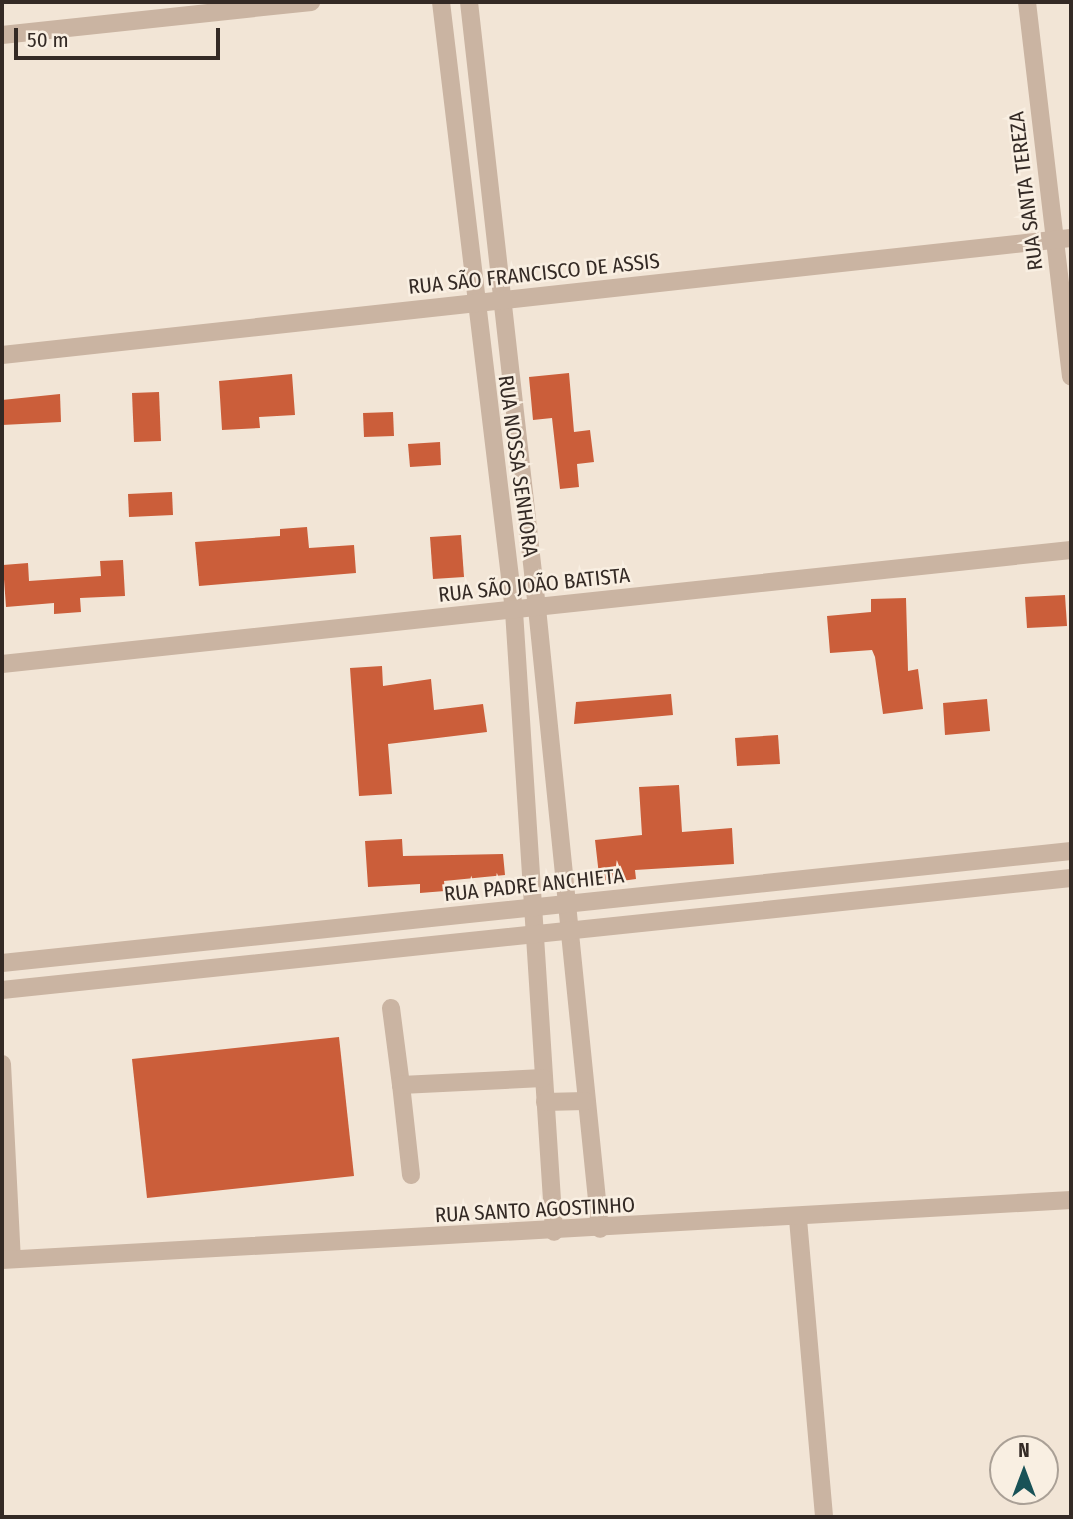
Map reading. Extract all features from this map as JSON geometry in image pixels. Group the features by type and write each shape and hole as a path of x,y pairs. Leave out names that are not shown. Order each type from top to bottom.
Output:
{"street":[{"path":"2,35 311,2"},
{"name":"RUA NOSSA SENHORA","path":"441,2 474,304 514,611 529,908 554,1231"},
{"name":"RUA NOSSA SENHORA","path":"468,2 499,301 537,608 566,934 600,1229"},
{"name":"RUA SANTA TEREZA","path":"1027,2 1063,239 1071,376"},
{"path":"455,130 481,128"},
{"name":"RUA SÃO FRANCISCO DE ASSIS","path":"2,355 1063,239"},
{"name":"RUA SÃO JOÃO BATISTA","path":"2,664 1071,550"},
{"name":"RUA PADRE ANCHIETA","path":"2,963 1071,851"},
{"path":"2,990 566,934 1071,878"},
{"path":"391,1008 411,1175"},
{"path":"2,1064 7,1260"},
{"path":"401,1085 543,1078"},
{"path":"545,1102 585,1101"},
{"name":"RUA SANTO AGOSTINHO","path":"7,1260 797,1219 1071,1200"},
{"path":"797,1219 824,1517"}],"building":[{"path":"569,373 574,432 590,430 594,462 577,464 579,487 560,489 552,418 533,420 529,377"},
{"path":"292,374 295,415 259,417 260,428 222,430 219,381"},
{"path":"159,392 161,441 134,442 132,393"},
{"path":"60,394 61,422 2,425 2,400"},
{"path":"393,412 394,436 364,437 363,413"},
{"path":"440,442 441,465 410,467 408,444"},
{"path":"172,492 173,515 129,517 128,494"},
{"path":"307,527 309,548 354,545 356,573 199,586 195,542 280,536 280,529"},
{"path":"461,535 464,577 433,579 430,537"},
{"path":"123,560 125,596 80,598 81,612 54,614 54,603 6,607 3,565 28,563 29,581 101,576 100,561"},
{"path":"1065,595 1067,626 1027,628 1025,597"},
{"path":"906,598 908,671 918,669 923,709 883,714 872,650 830,653 827,616 871,612 871,599"},
{"path":"382,666 383,686 431,679 434,710 483,704 487,732 388,744 392,794 359,796 350,668"},
{"path":"671,694 673,715 574,724 576,702"},
{"path":"987,699 990,731 945,735 943,703"},
{"path":"778,735 780,764 737,766 735,738"},
{"path":"679,785 682,832 732,828 734,864 635,870 636,879 600,884 595,840 642,835 639,787"},
{"path":"402,839 403,856 503,854 505,875 444,881 445,891 420,893 420,884 368,887 365,841"},
{"path":"339,1037 354,1176 147,1198 132,1059"}]}
